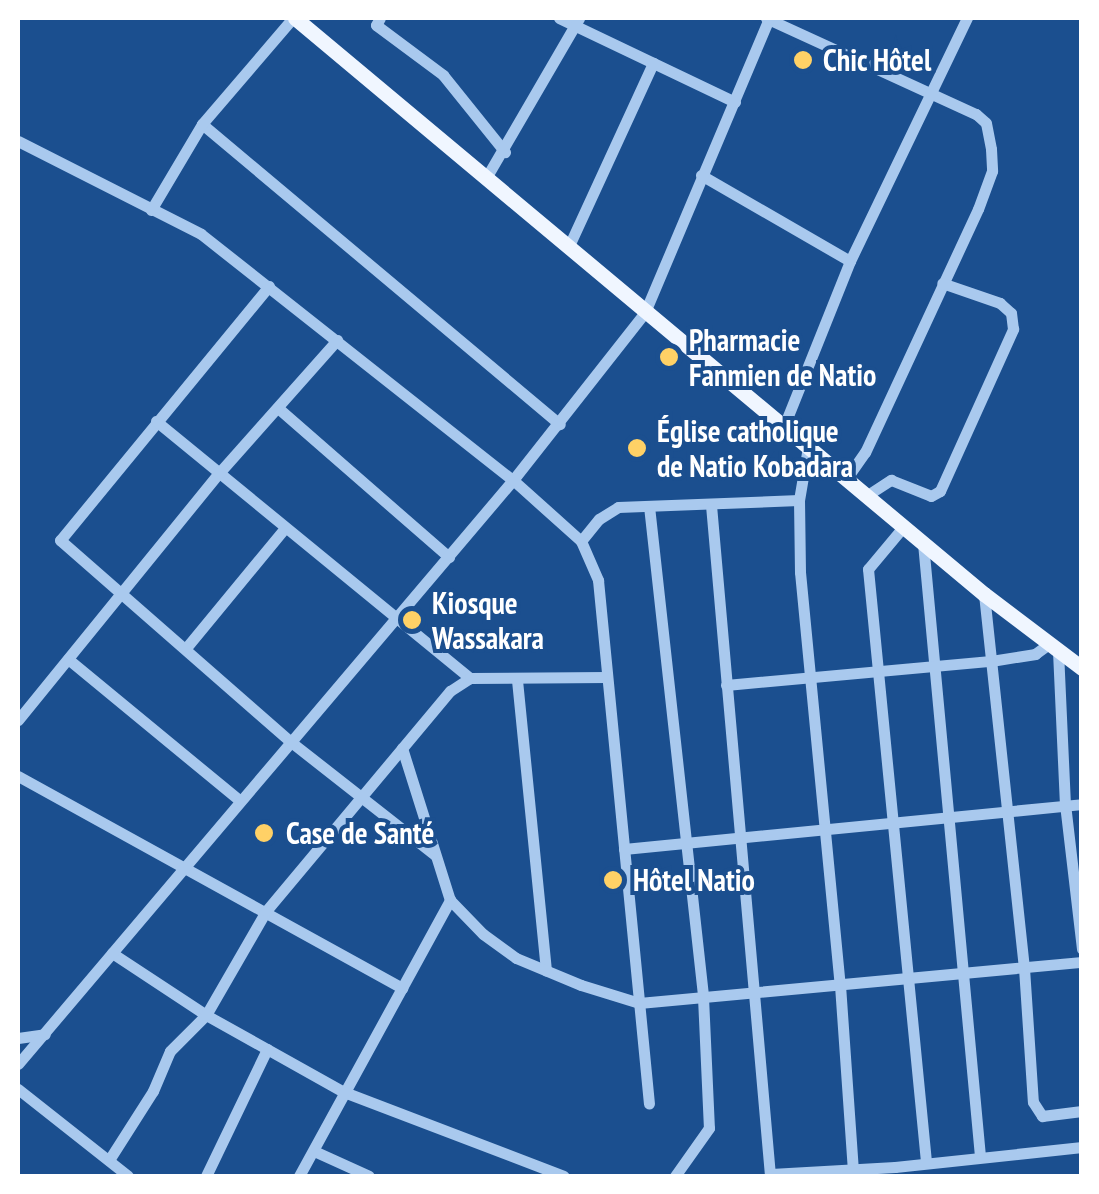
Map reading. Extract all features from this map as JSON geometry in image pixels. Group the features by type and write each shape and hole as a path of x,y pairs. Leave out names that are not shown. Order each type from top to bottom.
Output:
{"main road":[{"path":"294,18 984,594 1082,668"}],"street":[{"path":"151,210 202,124 294,18"},
{"path":"380,18 376,25 443,75 504,152"},
{"path":"558,18 577,21 735,102"},
{"path":"18,1064 514,480 645,312 768,18 976,114 986,123 991,149 992,171 978,209 865,452 846,479"},
{"path":"784,426 850,260 933,96 967,18"},
{"path":"486,178 577,21"},
{"path":"568,248 653,63"},
{"path":"202,124 560,424"},
{"path":"18,141 201,234 514,480 581,541 598,580 649,1104"},
{"path":"702,176 850,260"},
{"path":"866,496 890,480 931,496 940,491 1013,328 1011,313 1000,303 942,283"},
{"path":"269,286 60,540 290,742 434,854"},
{"path":"18,720 219,473 336,340"},
{"path":"278,408 448,557"},
{"path":"156,421 470,678"},
{"path":"808,447 799,500 800,572 840,984 853,1171"},
{"path":"581,541 599,519 618,508 799,500"},
{"path":"648,506 682,843 703,997 709,1128 676,1176"},
{"path":"711,506 757,992 770,1176 1082,1147"},
{"path":"904,526 868,569 926,1162"},
{"path":"186,648 286,528"},
{"path":"923,542 980,1156"},
{"path":"984,594 1024,968 1035,1110 1042,1116 1082,1110"},
{"path":"726,686 935,664 991,662 1053,648 1082,950"},
{"path":"68,659 240,801"},
{"path":"109,1160 152,1091 170,1051 206,1015 266,910 450,691 470,678 607,677"},
{"path":"517,680 546,971"},
{"path":"402,748 450,900 482,934 516,958 639,1003 1082,962"},
{"path":"18,776 402,988"},
{"path":"624,850 1082,804"},
{"path":"299,1176 450,900"},
{"path":"112,953 206,1015 344,1092 564,1176"},
{"path":"18,1038 44,1034"},
{"path":"206,1176 266,1049"},
{"path":"18,1089 128,1176"},
{"path":"314,1152 369,1176"}],"place":[{"name":"Chic Hôtel","path":"803,60"},
{"name":"Pharmacie Fanmien de Natio","path":"669,357"},
{"name":"Église catholique de Natio Kobadara","path":"637,448"},
{"name":"Kiosque Wassakara","path":"412,620"},
{"name":"Case de Santé","path":"264,833"},
{"name":"Hôtel Natio","path":"613,880"}]}
